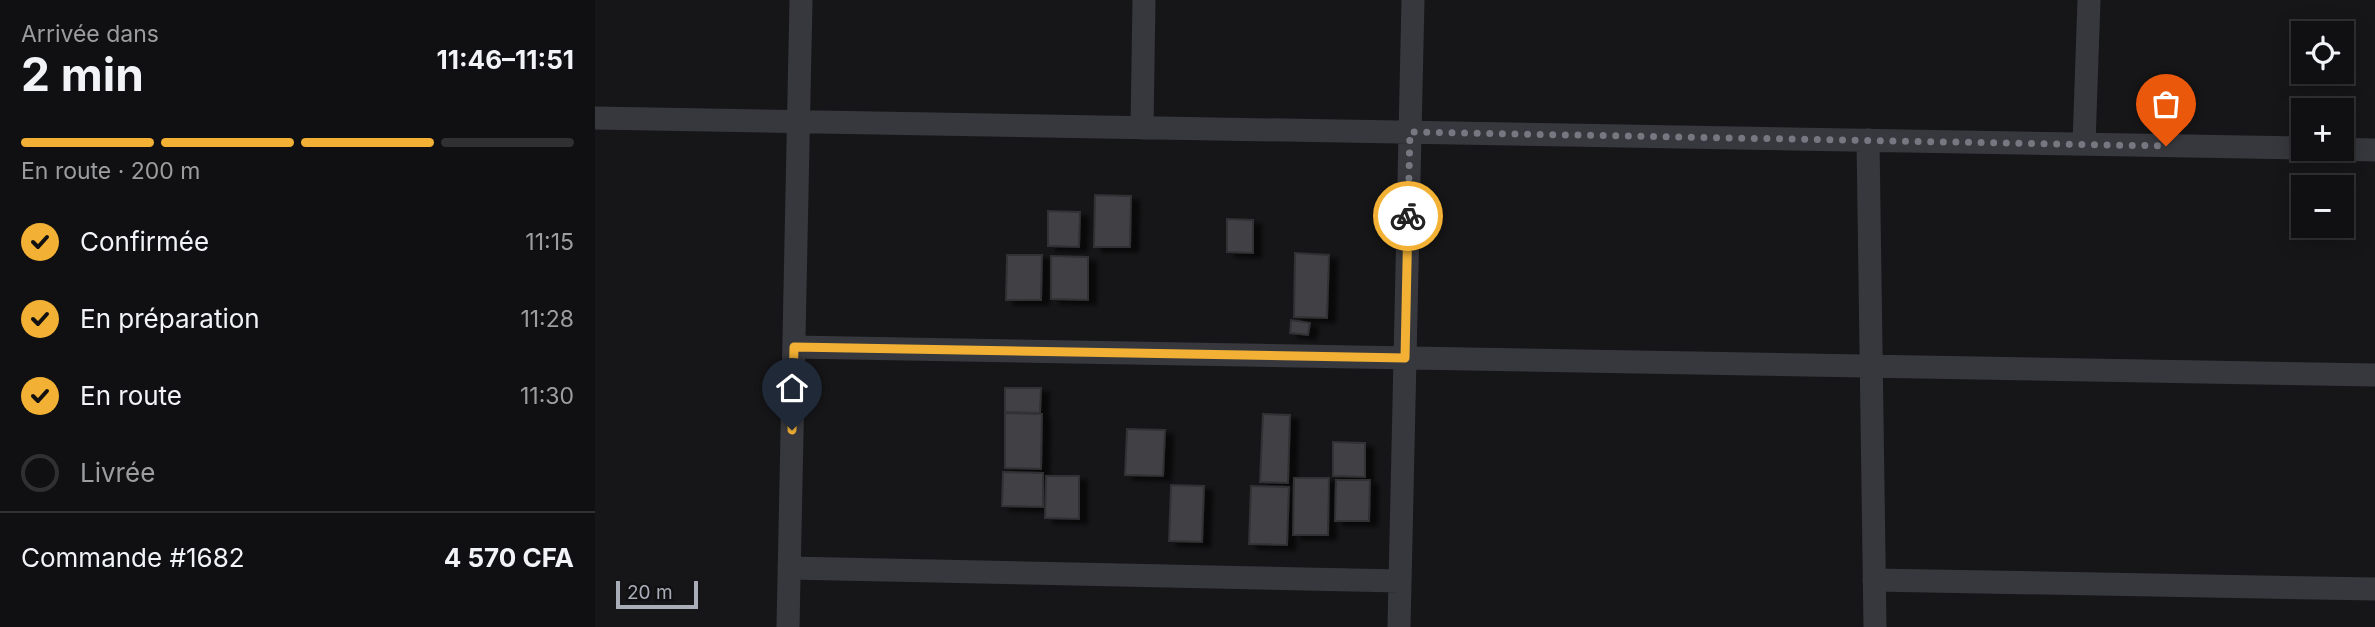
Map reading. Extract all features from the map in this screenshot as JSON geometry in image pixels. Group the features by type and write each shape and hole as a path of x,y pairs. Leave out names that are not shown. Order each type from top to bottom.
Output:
{"street":[{"path":"788,627 801,0"},
{"path":"1142,128 1144,0"},
{"path":"1399,627 1413,0"},
{"path":"2084,144 2089,0"},
{"path":"595,118 2291,148"},
{"path":"1868,140 1875,627"},
{"path":"2354,150 2375,150"},
{"path":"794,347 2375,375"},
{"path":"789,568 1400,581"},
{"path":"1874,580 2375,589"}],"building":[{"path":"1095,195 1131,196 1130,247 1094,247"},
{"path":"1048,211 1080,212 1079,247 1048,246"},
{"path":"1227,219 1253,220 1253,253 1227,252"},
{"path":"1295,253 1329,255 1327,318 1294,317"},
{"path":"1007,255 1042,255 1041,300 1006,300"},
{"path":"1051,256 1088,257 1088,300 1051,299"},
{"path":"1291,320 1310,323 1308,335 1290,333"},
{"path":"1005,388 1041,388 1040,413 1005,412"},
{"path":"1005,413 1042,414 1041,469 1005,468"},
{"path":"1263,414 1290,415 1288,483 1260,482"},
{"path":"1127,429 1165,430 1163,476 1125,475"},
{"path":"1333,442 1365,443 1365,477 1333,476"},
{"path":"1003,472 1043,473 1043,507 1002,506"},
{"path":"1046,476 1079,476 1079,519 1045,518"},
{"path":"1294,478 1329,478 1328,535 1293,535"},
{"path":"1336,480 1370,480 1369,521 1335,521"},
{"path":"1171,485 1204,486 1202,542 1169,541"},
{"path":"1251,486 1289,487 1287,545 1249,544"}],"way so far":[{"path":"1408,216 1410,132 2166,146"}],"route":[{"path":"792,430 794,347 1405,358 1408,216"}]}
